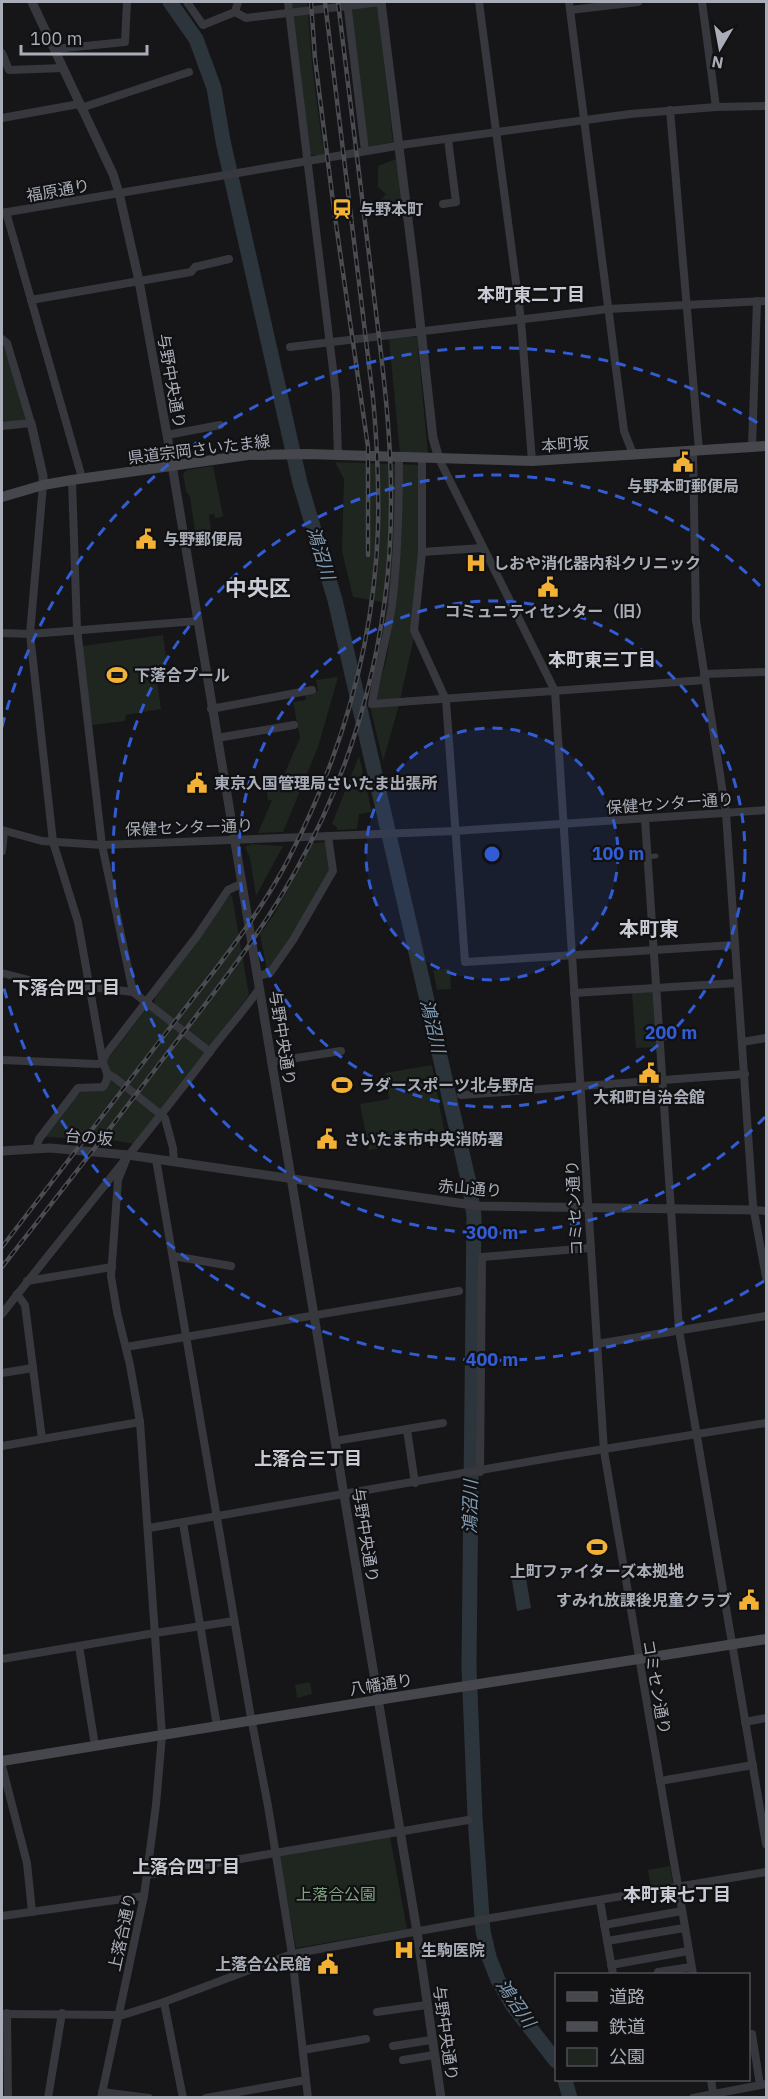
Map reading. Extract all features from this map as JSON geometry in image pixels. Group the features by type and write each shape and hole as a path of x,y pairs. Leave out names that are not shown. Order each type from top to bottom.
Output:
{"main road":[{"name":"本町坂","path":"439,459 532,461 766,446"},
{"name":"県道宗岡さいたま線","path":"2,497 43,485 77,479 248,455 307,454 439,459"},
{"name":"八幡通り","path":"2,1763 251,1720 766,1639"}],"street":[{"name":"与野中央通り","path":"32,2 113,174 139,281 167,435 290,1179 315,1315 334,1441 417,1932 441,2097"},
{"path":"55,50 125,42 127,2"},
{"path":"187,2 203,25 235,12"},
{"path":"235,12 238,2"},
{"path":"288,2 336,394 338,456"},
{"path":"235,12 246,18 347,4 381,2 433,438 439,459"},
{"path":"479,2 521,320 532,461"},
{"path":"569,2 624,431 633,454"},
{"path":"570,10 638,2"},
{"path":"702,2 716,107"},
{"path":"347,4 365,151"},
{"path":"2,53 9,70 63,68"},
{"path":"2,118 80,106 189,72"},
{"name":"福原通り","path":"4,213 365,151 584,119 670,110 766,106"},
{"path":"670,110 696,450 696,620 726,813 754,1210 766,1277"},
{"path":"443,204 456,202 448,139"},
{"path":"4,213 31,300 77,479 77,629 102,844 133,992"},
{"path":"31,300 191,272 195,267 229,259"},
{"path":"752,447 757,301"},
{"path":"290,347 608,309 766,301"},
{"path":"2,339 7,343 31,423 43,476 30,634 52,842 78,922 103,1063 108,1074 162,1115 173,1148 174,1162"},
{"path":"2,426 31,423"},
{"path":"167,435 220,425"},
{"path":"399,458 399,521 392,604 372,704 446,700 766,672"},
{"path":"422,459 422,552 414,630 446,700 465,962 734,945"},
{"name":"コミセン通り","path":"439,459 555,691 603,1450 692,1971"},
{"path":"422,552 482,548"},
{"path":"2,633 30,634 197,621"},
{"path":"212,709 312,690"},
{"path":"217,738 294,725"},
{"name":"保健センター通り","path":"3,831 52,842 102,844 455,831 766,810"},
{"path":"645,819 680,1330 766,1844"},
{"path":"2,851 3,831"},
{"path":"257,976 270,974 333,872 328,836"},
{"path":"636,858 656,856"},
{"path":"103,1063 106,1054 228,890 241,884"},
{"path":"2,973 52,986 90,987 133,992 210,1052"},
{"path":"574,993 737,983"},
{"path":"2,1314 260,989"},
{"path":"742,1042 766,1038"},
{"path":"271,1062 341,1051"},
{"path":"2,1060 103,1063"},
{"path":"36,1149 39,1139 78,1088 104,1087 108,1074"},
{"path":"461,1095 745,1074"},
{"path":"2,1144 2,1151"},
{"name":"台の坂","path":"2,1151 36,1149 128,1155 174,1162"},
{"name":"上落合通り","path":"102,2095 144,1896 162,1735 140,1422 117,1312 111,1267 118,1180 128,1155"},
{"path":"156,1159 251,1720 276,1853 292,1954 308,2097"},
{"name":"赤山通り","path":"174,1162 479,1206 766,1211"},
{"path":"479,1472 482,1257 590,1248"},
{"path":"173,1256 231,1266"},
{"path":"27,1281 111,1267"},
{"path":"126,1347 459,1291"},
{"path":"17,1294 25,1305 42,1439"},
{"path":"597,1344 766,1316"},
{"path":"2,1373 33,1368"},
{"path":"2,1446 140,1422"},
{"path":"334,1441 443,1423"},
{"path":"149,1528 766,1423"},
{"path":"406,1430 415,1483"},
{"path":"183,1523 217,1726"},
{"path":"2,1659 234,1621"},
{"path":"79,1646 95,1746"},
{"path":"745,1722 766,1718"},
{"path":"2,1763 27,1863 32,1912"},
{"path":"660,1781 753,1765"},
{"path":"147,1875 468,1820"},
{"path":"8,2097 4,2014 123,2015 292,1954 766,1872"},
{"path":"2,1916 144,1896"},
{"path":"600,1901 613,1973"},
{"path":"604,1925 682,1911"},
{"path":"607,1941 684,1928"},
{"path":"611,1965 688,1951"},
{"path":"658,1973 692,1971"},
{"path":"164,2002 183,2097"},
{"path":"377,2012 426,2005"},
{"path":"48,2097 62,2013"},
{"path":"693,2097 714,2096 763,2084 752,2034"},
{"path":"303,2050 366,2040"},
{"path":"393,2046 431,2040"},
{"path":"403,2060 434,2055"},
{"path":"206,2097 306,2080"},
{"path":"711,2081 714,2096"},
{"path":"102,2095 149,2097"}],"green space":[{"path":"291,2 307,2 313,74 324,155 310,155 293,19 295,10"},
{"path":"352,2 377,2 393,142 367,147 351,10"},
{"path":"396,159 401,201 380,203 386,194 378,187 378,166"},
{"path":"417,337 428,454 400,454 389,339"},
{"path":"2,344 14,373 26,419 24,421 2,423"},
{"path":"335,462 420,465 421,513 414,637 400,700 378,700 376,697 387,657 395,604 353,597 342,551 344,479"},
{"path":"213,466 223,515 215,518 214,514 209,515 210,535 196,538 190,497 186,491 183,474 187,470"},
{"name":"下落合プール","path":"163,635 167,665 147,669 149,682 157,681 161,709 126,715 125,721 92,725 82,646"},
{"path":"338,677 318,747 283,832 258,833 272,800 268,800 266,786 281,782 300,738 293,702 306,700 305,694 318,691 316,680"},
{"path":"399,705 383,761 370,706"},
{"path":"359,756 372,812 359,814 357,829 337,830 337,827 332,824"},
{"path":"326,842 331,870 276,962 267,971 260,934 275,913 313,843"},
{"path":"252,844 283,846 256,896 250,858 245,847"},
{"path":"230,895 249,995 134,1144 111,1140 44,1137 78,1094 85,1090 106,1089 112,1076 107,1060 144,1012 154,1004 155,997"},
{"path":"450,969 451,989 437,990 433,970"},
{"path":"652,991 654,993 657,1047 636,1048 632,995 634,992"},
{"path":"432,1065 445,1136 369,1150 360,1104 389,1099 385,1073"},
{"path":"310,1682 312,1694 297,1698 295,1685"},
{"name":"上落合公園","path":"390,1837 407,1929 296,1948 279,1856"},
{"path":"670,1866 673,1885 651,1888 648,1870"}],"shaded area":[{"path":"526,1578 531,1608 517,1611 512,1580"}],"waterway":[{"name":"鴻沼川","path":"170,2 196,39 214,88 223,141 300,483 335,600 469,1183 474,1216 469,1666 475,1817 483,1931 489,1957 498,1980 513,2006 555,2060"},
{"name":"鴻沼川","path":"565,2081 570,2098"}],"railway":[{"path":"311,2 315,59 334,210 368,447 368,555"},
{"path":"2,1247 217,968 262,905 288,860 324,781 339,740 362,657 375,571 378,528 377,463 373,398 325,2"},
{"path":"2,1267 216,991 281,897 317,830 336,786 353,741 366,695 385,601 391,476 382,358 338,2"}],"place":[{"name":"与野本町","path":"342,209"},
{"name":"与野本町郵便局","path":"683,462"},
{"name":"与野郵便局","path":"146,539"},
{"name":"しおや消化器内科クリニック","path":"476,563"},
{"name":"コミュニティセンター（旧）","path":"548,587"},
{"name":"下落合プール","path":"117,675"},
{"name":"東京入国管理局さいたま出張所","path":"197,783"},
{"name":"大和町自治会館","path":"649,1073"},
{"name":"ラダースポーツ北与野店","path":"342,1085"},
{"name":"さいたま市中央消防署","path":"327,1139"},
{"name":"上町ファイターズ本拠地","path":"597,1547"},
{"name":"すみれ放課後児童クラブ","path":"749,1600"},
{"name":"生駒医院","path":"404,1950"},
{"name":"上落合公民館","path":"328,1964"}],"district":[{"name":"本町東二丁目","path":"531,294"},
{"name":"中央区","path":"258,587"},
{"name":"本町東三丁目","path":"602,659"},
{"name":"本町東","path":"649,928"},
{"name":"下落合四丁目","path":"66,987"},
{"name":"上落合三丁目","path":"308,1458"},
{"name":"上落合四丁目","path":"186,1866"},
{"name":"本町東七丁目","path":"677,1894"}]}
